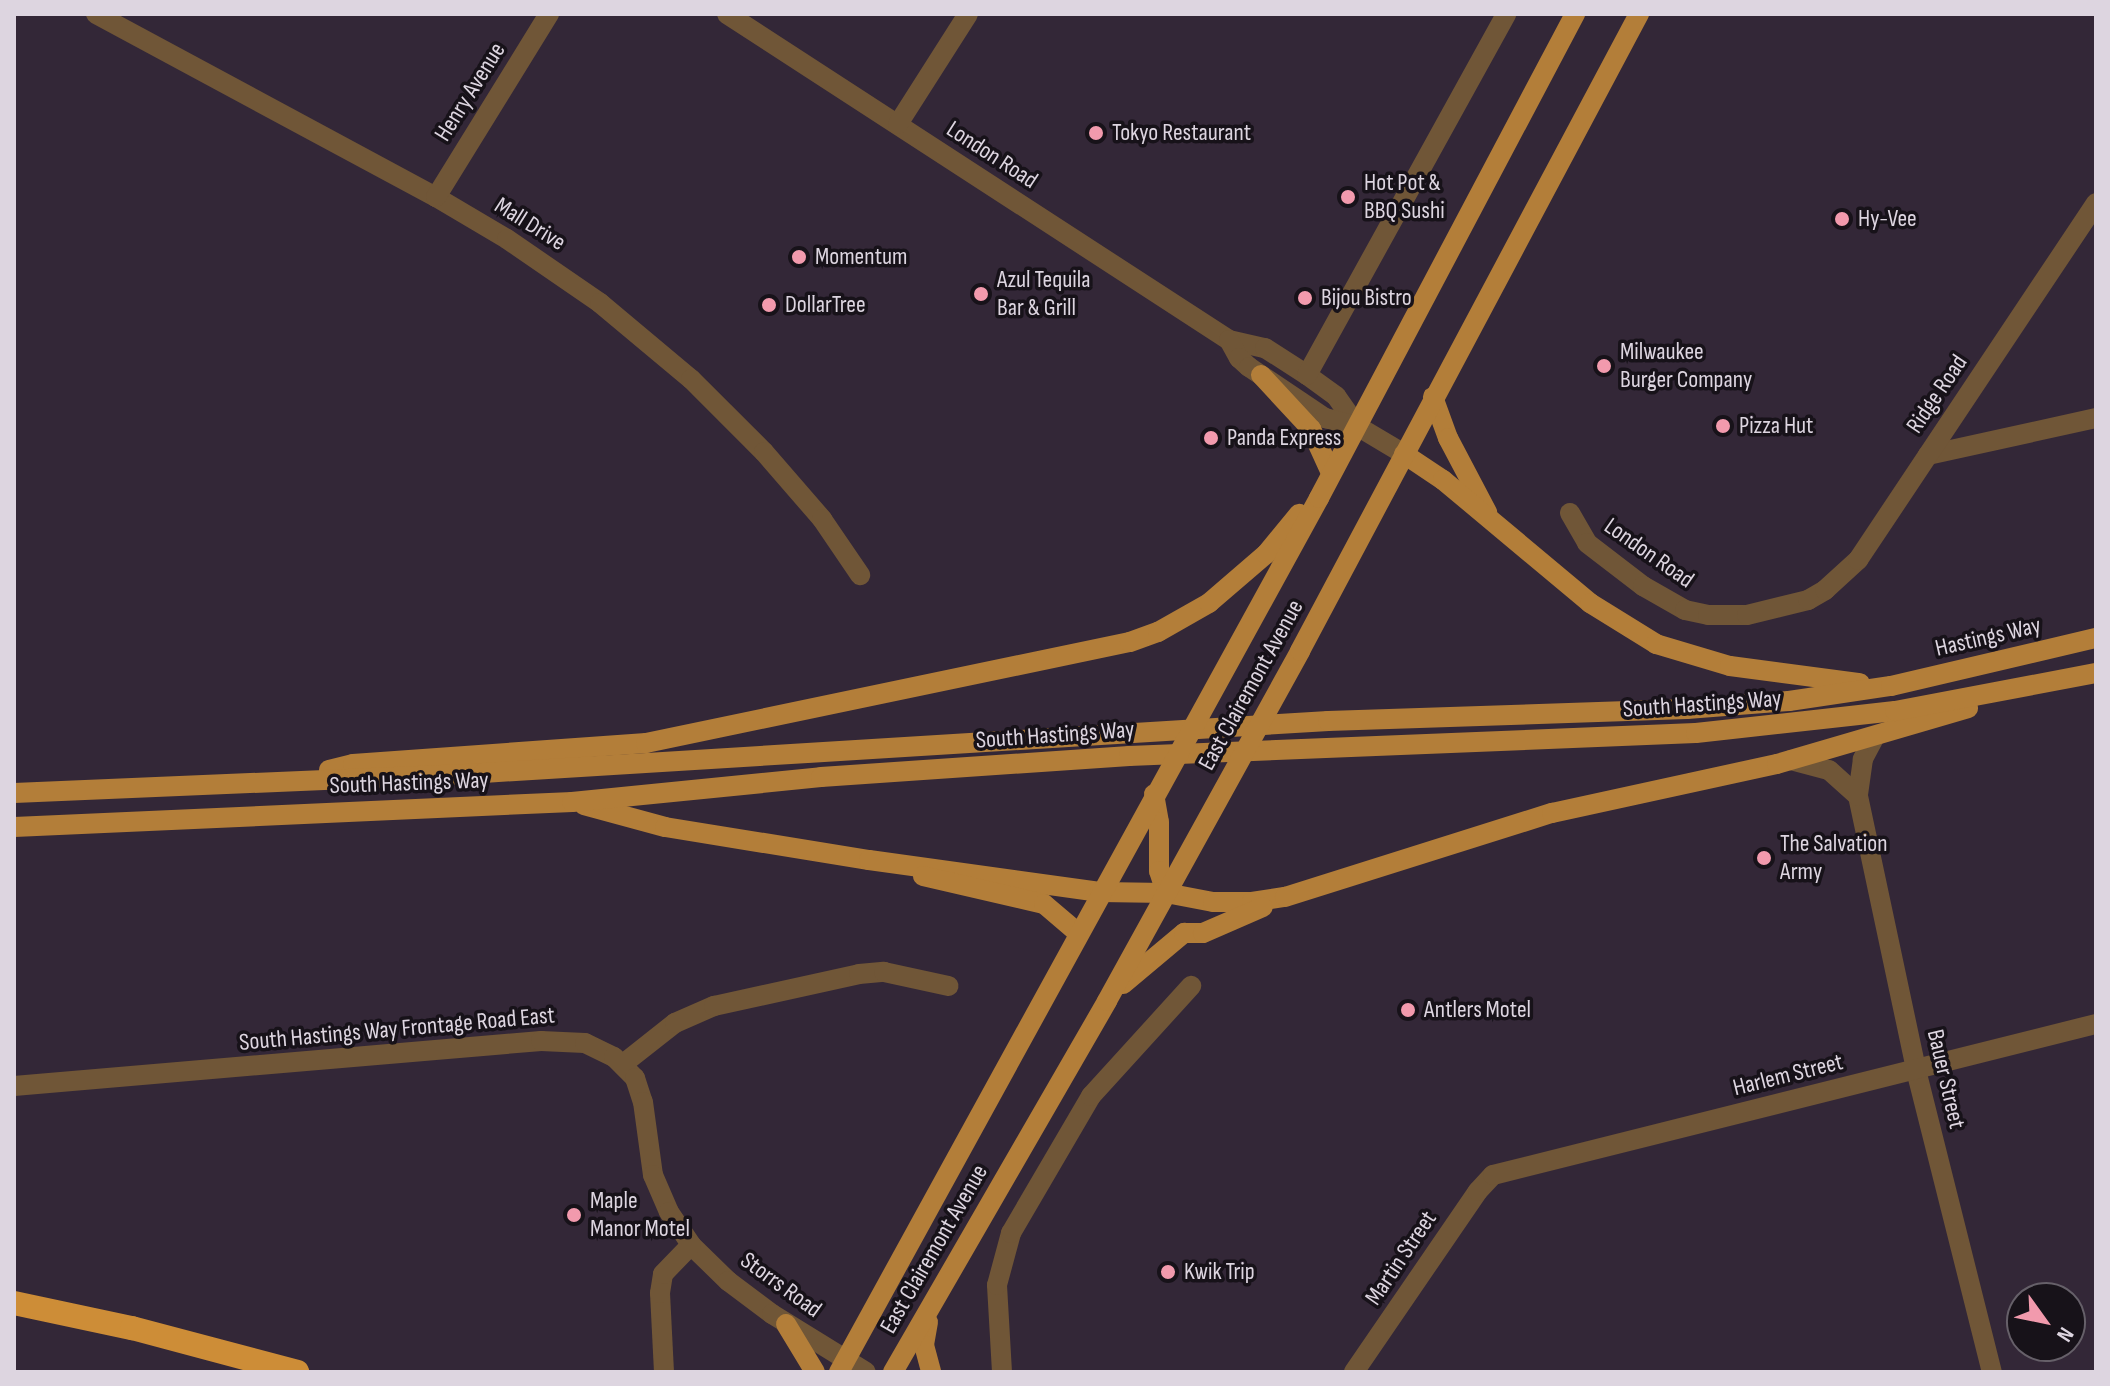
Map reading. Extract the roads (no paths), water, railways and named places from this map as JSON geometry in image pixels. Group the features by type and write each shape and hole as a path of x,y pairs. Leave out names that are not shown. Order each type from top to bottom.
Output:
{"highway":[{"path":"14,1303 132,1328 297,1372"}],"main road":[{"name":"East Clairemont Avenue","path":"842,1366 1357,426 1575,14"},
{"name":"East Clairemont Avenue","path":"893,1372 1107,1001 1300,651 1639,14"},
{"path":"285,781 353,764 675,738 1130,642 1183,619 1237,580 1266,554 1331,473 1311,429 1261,375"},
{"path":"1433,397 1448,438 1490,518"},
{"path":"1404,454 1490,518 1590,603 1656,644 1730,666 1891,686"},
{"name":"Hastings Way","path":"1891,686 2096,638"},
{"name":"South Hastings Way","path":"14,827 572,802 821,777 1129,756 1754,728 1895,711 2096,673"},
{"name":"South Hastings Way","path":"14,793 285,781 1328,721 1687,709 1789,701 1891,686"},
{"path":"1107,1001 1152,956 1184,933 1203,933 1285,897 1552,813 1791,760 1874,738 2029,687"},
{"path":"1154,794 1159,822 1159,871 1166,893"},
{"path":"572,802 665,827 869,860 1100,892 1166,893 1213,902 1285,897"},
{"path":"869,860 952,885 1044,904 1078,933"},
{"path":"931,1372 924,1345 932,1304"},
{"path":"786,1324 815,1372"}],"street":[{"name":"Mall Drive","path":"96,14 436,197 553,269 645,337 764,452 822,519 860,575"},
{"name":"Henry Avenue","path":"436,197 549,14"},
{"name":"London Road","path":"727,14 1229,340 1265,348 1307,375 1336,396 1357,426"},
{"path":"898,124 968,14"},
{"path":"1307,375 1506,14"},
{"name":"Ridge Road","path":"1808,600 1838,580 1858,560 2096,203"},
{"name":"London Road","path":"1229,340 1239,358 1325,418 1357,426 1404,454"},
{"path":"1928,455 2096,418"},
{"name":"London Road","path":"1570,513 1587,543 1643,586 1685,610 1708,615 1747,615 1808,600"},
{"name":"Bauer Street","path":"1874,738 1863,759 1858,796 1916,1070 1992,1372"},
{"path":"1791,760 1829,770 1858,796"},
{"path":"623,1064 675,1023 714,1006 859,974 884,972 949,986"},
{"path":"1002,1372 997,1285 1011,1233 1091,1096 1191,986"},
{"name":"Harlem Street","path":"1493,1175 2096,1024"},
{"name":"South Hastings Way Frontage Road East","path":"14,1086 560,1040 596,1047 623,1064"},
{"name":"Storrs Road","path":"623,1064 635,1078 641,1092 647,1148 658,1188 691,1245 728,1281 842,1366 866,1372"},
{"name":"Martin Street","path":"1354,1372 1478,1191 1493,1175"},
{"path":"664,1372 660,1293 663,1274 691,1245"}],"place":[{"name":"Tokyo Restaurant","path":"1096,133"},
{"name":"Hot Pot & BBQ Sushi","path":"1348,197"},
{"name":"Hy-Vee","path":"1842,219"},
{"name":"Momentum","path":"799,257"},
{"name":"Azul Tequila Bar & Grill","path":"981,294"},
{"name":"Bijou Bistro","path":"1305,298"},
{"name":"DollarTree","path":"769,305"},
{"name":"Milwaukee Burger Company","path":"1604,366"},
{"name":"Pizza Hut","path":"1723,426"},
{"name":"Panda Express","path":"1211,438"},
{"name":"The Salvation Army","path":"1764,858"},
{"name":"Antlers Motel","path":"1408,1010"},
{"name":"Maple Manor Motel","path":"574,1215"},
{"name":"Kwik Trip","path":"1168,1272"}]}
